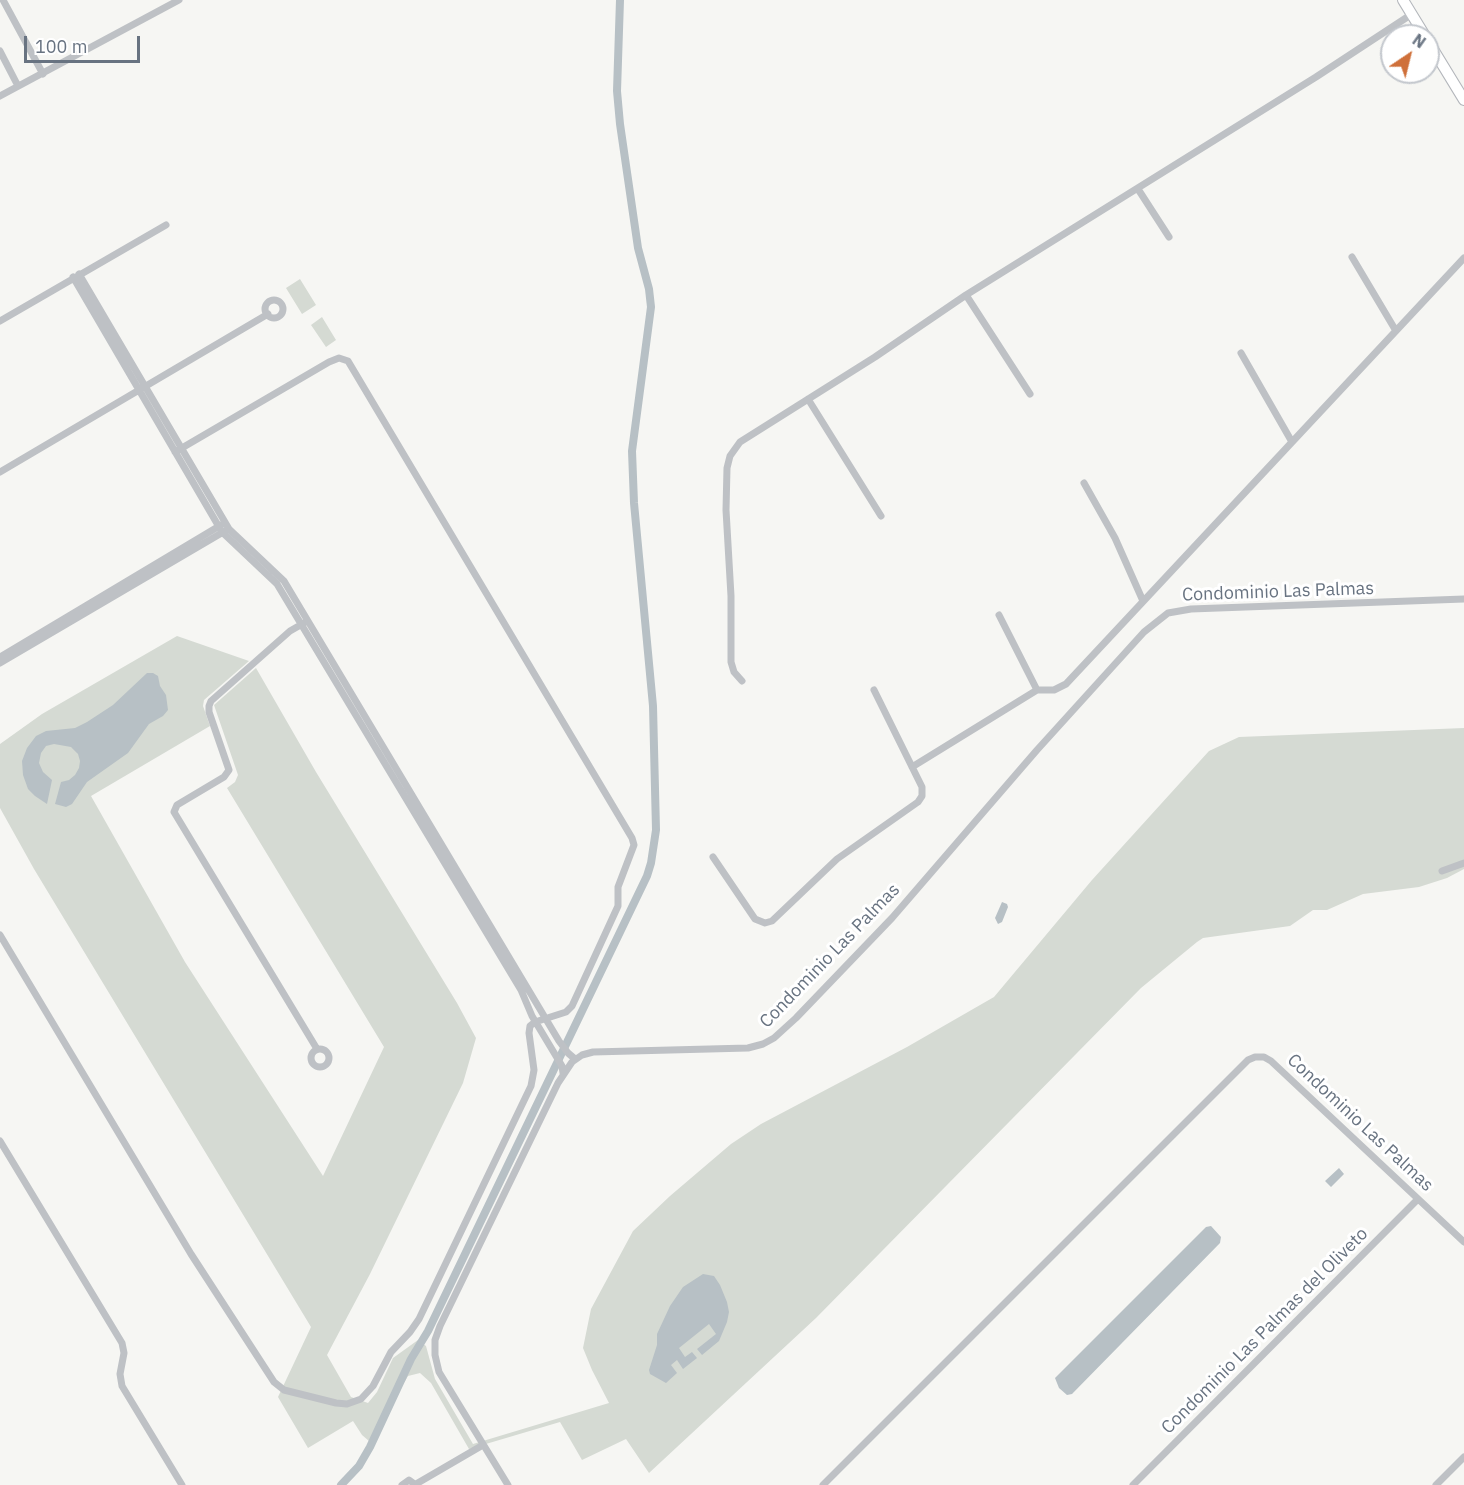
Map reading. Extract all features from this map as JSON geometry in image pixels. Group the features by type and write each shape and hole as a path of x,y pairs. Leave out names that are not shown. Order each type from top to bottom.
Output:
{"main road":[{"path":"1403,0 1418,24"},
{"path":"1440,61 1464,100"}],"street":[{"path":"3,0 43,74"},
{"path":"0,96 179,0"},
{"path":"742,681 734,672 731,662 726,510 727,468 733,451 745,438 875,357 966,295 1138,189 1412,14"},
{"path":"0,51 18,86"},
{"path":"1138,189 1169,237"},
{"path":"0,321 166,225"},
{"path":"1352,257 1396,331"},
{"path":"912,767 1037,690 1050,691 1066,684 1464,258"},
{"path":"76,276 145,385 179,450 224,527 275,581 304,623 559,1041 575,1059 563,1073 435,1340 435,1355 440,1372 508,1485"},
{"path":"76,276 138,390 179,450"},
{"path":"966,295 1030,394"},
{"path":"0,472 268,314"},
{"path":"1240,353 1292,442"},
{"path":"0,935 191,1254 274,1382 284,1390 342,1404 351,1403 365,1395 375,1382 391,1352 419,1319 531,1086 534,1070 530,1025 566,1012 572,1006 618,906 618,887 634,845 632,838 348,361 339,357 329,362 179,450"},
{"path":"808,399 880,516"},
{"path":"1084,483 1115,538 1143,601"},
{"path":"0,657 224,527"},
{"path":"0,663 224,527"},
{"name":"Condominio Las Palmas","path":"575,1059 587,1053 607,1051 748,1048 774,1038 892,918 1144,632 1168,613 1191,609 1464,599"},
{"path":"999,615 1037,690"},
{"path":"304,623 521,990 535,1022 560,1062 563,1073"},
{"path":"304,623 290,631 211,701 208,706 209,712 229,765 229,771 224,777 177,806 174,812 316,1050"},
{"path":"713,857 755,919 762,923 769,922 837,859 918,802 923,790 874,690"},
{"path":"1442,872 1464,863"},
{"name":"Condominio Las Palmas","path":"823,1485 1248,1060 1255,1057 1264,1057 1271,1061 1464,1242"},
{"path":"0,1141 122,1343 124,1353 120,1374 122,1386 182,1485"},
{"name":"Condominio Las Palmas del Oliveto","path":"1133,1485 1418,1199"},
{"path":"402,1485 409,1480 416,1485 483,1445"},
{"path":"1436,1485 1464,1457"}],"shaded area":[{"path":"300,279 316,305 302,314 286,288"},
{"path":"322,317 336,340 326,347 311,325"},
{"path":"177,636 249,661 204,700 203,706 210,726 91,796 185,962 323,1176 384,1047 227,788 235,782 238,775 214,705 256,668 476,1038 463,1083 370,1274 327,1355 351,1397 368,1403 377,1392 393,1358 418,1340 426,1346 435,1379 473,1444 609,1403 583,1348 591,1309 633,1231 731,1144 761,1124 907,1047 994,997 1092,880 1209,751 1239,737 1464,728 1464,869 1447,878 1419,887 1363,894 1327,910 1313,910 1290,926 1203,938 1197,942 1141,988 816,1318 649,1473 626,1439 582,1460 560,1422 469,1449 431,1383 420,1373 408,1376 369,1441 353,1421 308,1448 278,1397 311,1327 34,869 0,808 0,744 42,714"},
{"path":"147,673 158,676 160,686 166,695 168,710 163,716 149,724 128,753 87,782 72,804 66,807 55,804 61,782 69,780 79,768 78,754 71,747 54,744 46,746 41,753 39,763 43,772 52,780 47,804 35,796 28,789 23,775 22,761 27,748 36,736 46,731 75,728 87,722 113,705"},
{"path":"1002,902 1008,907 1002,922 998,924 995,918"},
{"path":"1339,1168 1344,1174 1331,1187 1325,1181"},
{"path":"1211,1226 1221,1237 1220,1243 1072,1394 1067,1395 1059,1388 1055,1378 1206,1227"},
{"path":"703,1274 714,1276 720,1285 729,1312 727,1322 719,1341 702,1355 697,1349 716,1334 709,1324 679,1348 685,1357 692,1352 697,1358 683,1369 677,1360 671,1365 677,1373 666,1383 650,1374 649,1370 657,1345 657,1334 670,1306 683,1287"}],"waterway":[{"path":"341,1485 359,1466 370,1447 411,1359 428,1331 647,876 651,863 656,830 653,706 634,503 632,451 651,307 649,289 638,248 620,124 617,91 620,0"}]}
